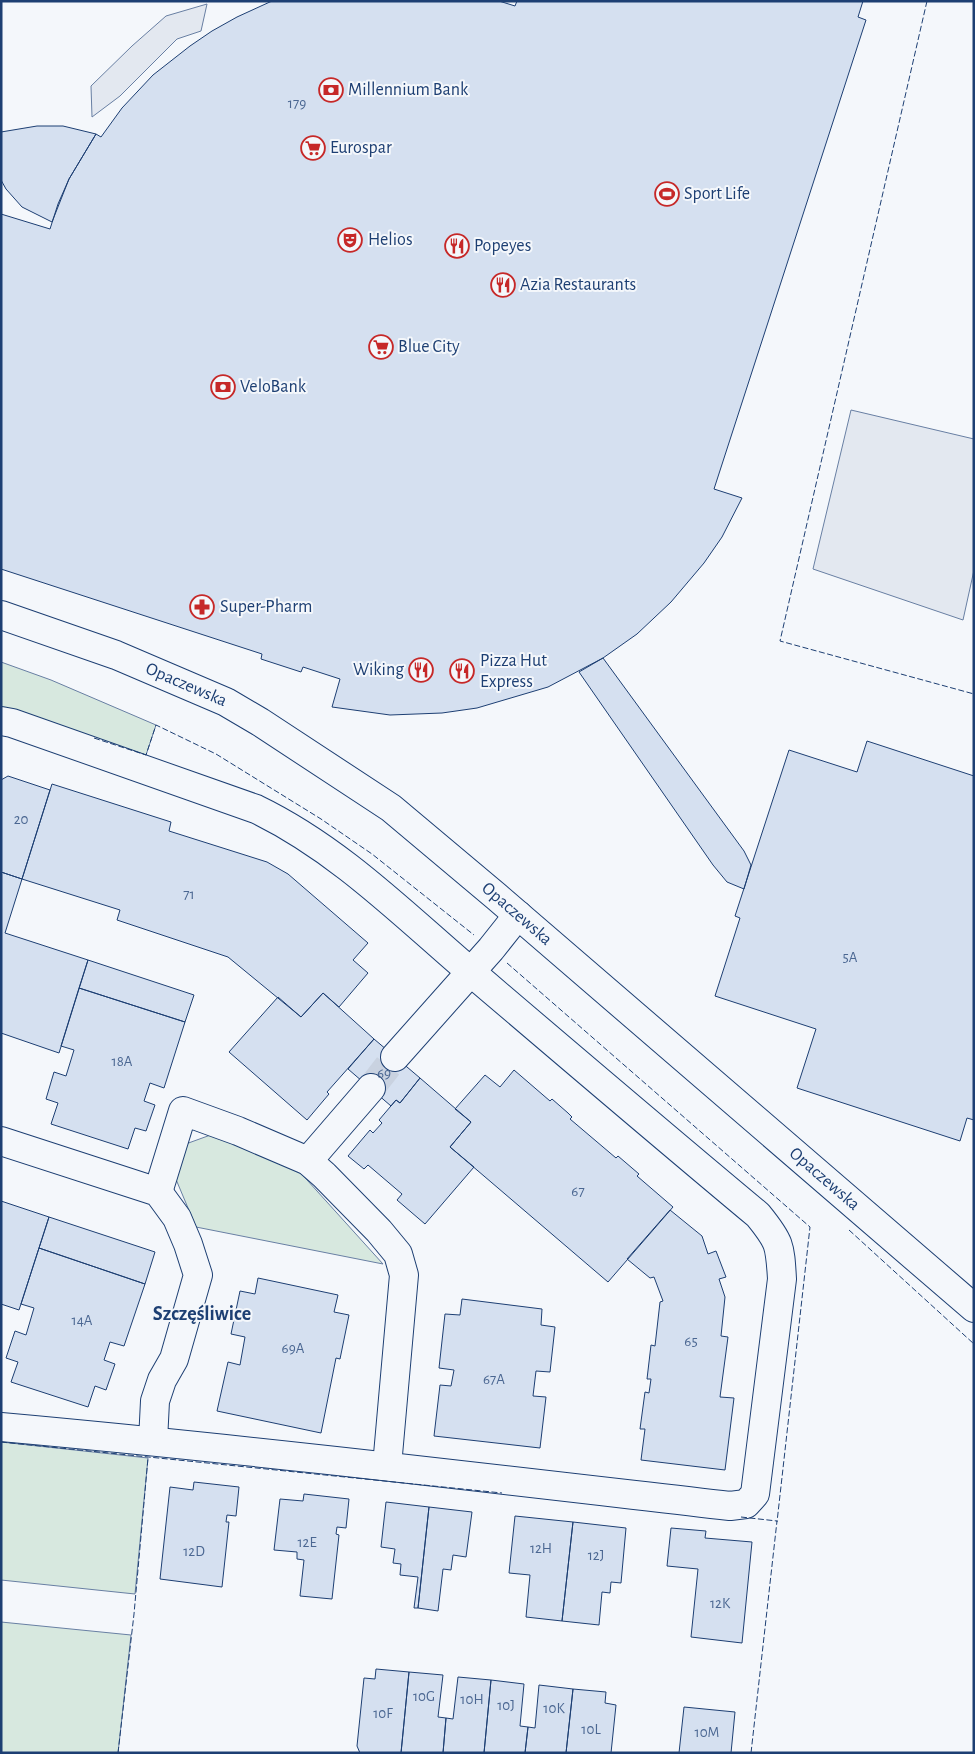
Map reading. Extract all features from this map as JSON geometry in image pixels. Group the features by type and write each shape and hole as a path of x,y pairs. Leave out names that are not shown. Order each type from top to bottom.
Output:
{"street":[{"name":"Opaczewska","path":"1,616 116,655 226,702 260,722 391,808 974,1308"},
{"path":"1,721 12,723 256,809 279,820 329,853 365,880 470,972 758,1215 774,1235 780,1250 782,1280 755,1494 746,1504 730,1506 387,1466 1,1427"},
{"path":"396,1057 518,915"},
{"path":"308,1161 370,1088"},
{"path":"158,1192 183,1111 238,1131 308,1161 379,1231 398,1254 404,1275 387,1466"},
{"path":"1,1141 158,1192 177,1218 198,1275 174,1359 162,1380 155,1401 153,1441"}],"shaded area":[{"path":"207,4 201,31 177,39 120,96 92,117 91,86 166,16"},
{"path":"851,410 974,439 974,570 963,620 813,569"},
{"path":"1,662 51,680 156,725 146,755 1,708"},
{"path":"216,1133 298,1170 383,1264 196,1227 175,1177 183,1145"},
{"path":"1,1442 148,1458 135,1594 1,1580"},
{"path":"1,1622 131,1635 118,1753 1,1753"}],"building":[{"name":"Blue City","path":"272,1 499,1 515,6 517,1 863,1 858,17 866,20 714,489 742,498 722,537 704,563 671,602 637,634 603,658 548,687 477,708 442,713 390,715 332,707 340,679 303,667 301,672 261,659 262,654 1,569 1,214 50,229 69,179 96,134 101,137 122,108 153,75 212,31"},
{"path":"37,126 63,126 96,134 69,179 52,222 22,207 6,189 1,180 1,132"},
{"path":"603,658 744,851 751,865 744,889 727,882 713,865 579,672"},
{"path":"867,741 974,776 974,1120 967,1118 960,1141 797,1088 816,1029 715,996 740,918 735,916 789,750 857,772"},
{"path":"8,776 50,790 22,879 1,872 1,780"},
{"path":"52,784 171,822 169,831 267,862 288,874 368,943 353,960 368,973 339,1007 323,993 301,1017 228,957 117,920 120,910 22,879"},
{"path":"1,872 22,879 5,933 88,960 59,1053 1,1033"},
{"path":"88,960 194,995 185,1022 79,988"},
{"path":"79,988 185,1022 164,1088 150,1083 144,1101 155,1105 146,1131 135,1128 128,1149 51,1124 58,1103 46,1099 54,1072 66,1076 74,1050 61,1046"},
{"path":"323,993 374,1039 327,1092 329,1094 307,1120 229,1052 278,997 301,1017"},
{"path":"374,1039 420,1078 400,1103 396,1100 391,1106 348,1069"},
{"path":"514,1070 550,1101 552,1099 572,1117 570,1119 616,1158 618,1156 639,1174 637,1176 673,1207 608,1282 450,1147 471,1122 455,1109 485,1075 500,1087"},
{"path":"420,1078 471,1122 450,1147 474,1167 425,1224 397,1200 402,1194 368,1165 364,1169 348,1156 370,1130 373,1133 382,1123 379,1120 396,1100 400,1103"},
{"path":"1,1201 49,1217 19,1310 1,1304"},
{"path":"670,1210 702,1236 708,1254 716,1251 726,1277 719,1279 725,1297 721,1336 728,1337 720,1397 734,1398 725,1470 641,1460 645,1429 640,1429 645,1392 649,1393 651,1379 647,1379 651,1345 655,1346 660,1302 663,1301 654,1277 650,1278 627,1259"},
{"path":"49,1217 155,1252 145,1284 39,1248"},
{"path":"39,1248 145,1284 124,1346 110,1342 104,1360 115,1364 106,1390 95,1386 88,1407 11,1382 18,1362 6,1358 15,1331 26,1335 34,1308 21,1304"},
{"path":"258,1278 338,1295 334,1312 349,1315 340,1359 336,1358 321,1433 217,1411 228,1362 240,1365 245,1337 231,1334 240,1291 255,1294"},
{"path":"462,1299 542,1309 541,1325 555,1327 550,1372 536,1371 533,1396 546,1397 540,1448 434,1436 440,1385 451,1386 454,1370 439,1368 445,1314 460,1315"},
{"path":"194,1482 239,1487 236,1516 227,1515 226,1522 229,1522 222,1587 160,1579 170,1487 193,1490"},
{"path":"304,1494 349,1499 346,1528 337,1527 336,1534 339,1535 332,1599 300,1596 304,1560 297,1559 297,1552 274,1550 280,1499 303,1501"},
{"path":"386,1502 429,1507 418,1608 414,1608 418,1577 400,1575 401,1564 393,1563 395,1549 381,1547"},
{"path":"429,1507 472,1512 466,1557 453,1555 451,1570 443,1569 438,1611 418,1608"},
{"path":"515,1516 573,1522 562,1621 526,1617 530,1575 509,1573"},
{"path":"573,1522 626,1528 621,1583 611,1582 610,1593 602,1592 599,1625 562,1621"},
{"path":"671,1528 706,1531 705,1538 752,1542 742,1643 691,1637 698,1569 667,1566"},
{"path":"376,1669 409,1672 401,1753 360,1753 357,1746 364,1678 375,1679"},
{"path":"409,1672 443,1675 438,1717 446,1718 443,1753 401,1753"},
{"path":"458,1677 491,1680 484,1753 443,1753 446,1718 453,1719"},
{"path":"491,1680 524,1684 520,1726 528,1727 525,1753 484,1753"},
{"path":"539,1685 573,1689 566,1753 525,1753 528,1727 535,1728"},
{"path":"573,1689 606,1692 605,1703 616,1705 611,1753 566,1753"},
{"path":"684,1707 735,1712 731,1753 679,1753"}],"tunnel":[{"path":"371,1088 395,1057"}],"fence":[{"path":"927,1 780,641 974,694"},
{"path":"94,738 146,755 156,725 216,754 321,819 372,854 474,935"},
{"path":"507,963 810,1227 777,1522"},
{"path":"849,1230 974,1344"},
{"path":"1,1442 502,1493"},
{"path":"118,1753 134,1614 148,1458"},
{"path":"741,1517 777,1521 751,1753"}],"place":[{"name":"Millennium Bank","path":"331,90"},
{"name":"Eurospar","path":"313,148"},
{"name":"Sport Life","path":"667,194"},
{"name":"Helios","path":"350,240"},
{"name":"Popeyes","path":"457,246"},
{"name":"Azia Restaurants","path":"503,285"},
{"name":"Blue City","path":"381,347"},
{"name":"VeloBank","path":"223,387"},
{"name":"Super-Pharm","path":"202,607"},
{"name":"Wiking","path":"421,670"},
{"name":"Pizza Hut Express","path":"462,671"}],"district":[{"name":"Szczęśliwice","path":"202,1314"}]}
